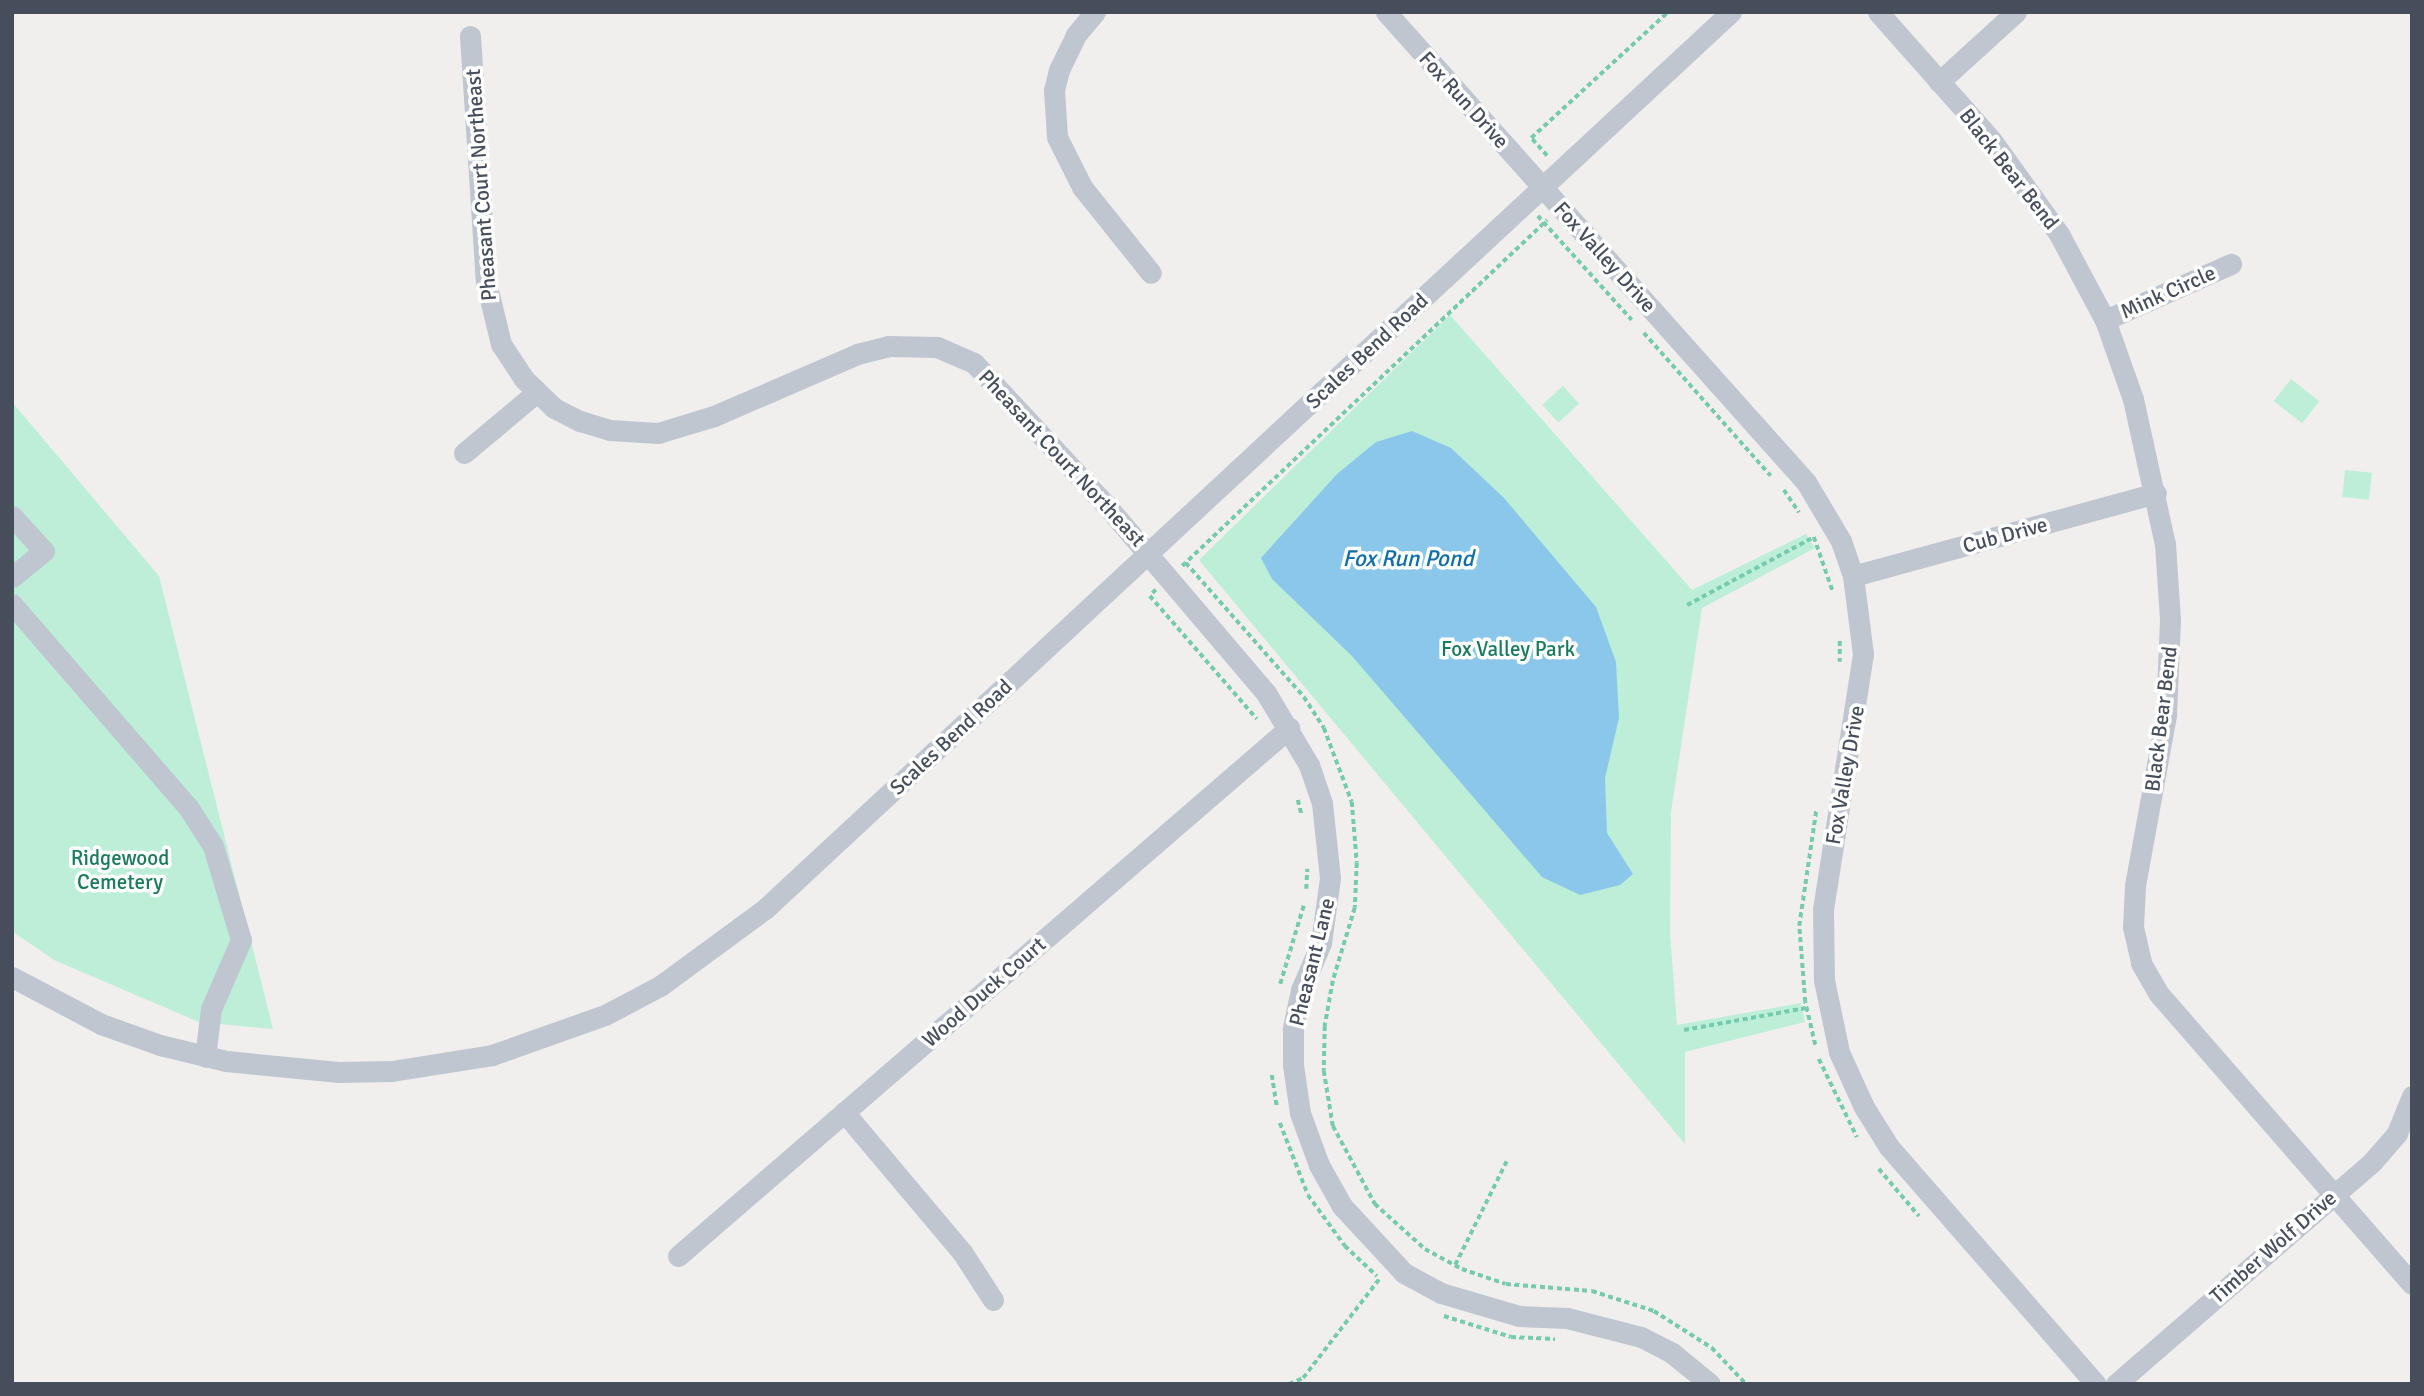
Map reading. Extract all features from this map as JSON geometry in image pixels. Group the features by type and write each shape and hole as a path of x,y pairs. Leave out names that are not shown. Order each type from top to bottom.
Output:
{"street":[{"path":"1095,12 1076,35 1059,71 1054,90 1057,137 1082,187 1151,273"},
{"name":"Fox Run Drive","path":"1386,12 1535,195"},
{"name":"Scales Bend Road","path":"12,977 101,1024 205,1057 338,1072 449,1063 542,1040 605,1015 660,986 766,908 1731,12"},
{"name":"Black Bear Bend","path":"1878,12 2029,189 2059,234 2105,320 2133,399 2156,493 2167,565 2170,663 2164,728 2134,886 2133,927 2141,963 2158,993 2412,1284"},
{"path":"1939,82 2016,12"},
{"name":"Pheasant Court Northeast","path":"470,36 492,319 512,363 537,392 580,421 610,430 658,433 714,416 857,354 888,346 937,347 974,363 994,380 1149,553"},
{"name":"Fox Valley Drive","path":"1535,195 1806,482 1833,526 1853,576 1862,624 1861,681 1822,910 1824,981 1839,1052 1864,1107 1889,1147 2096,1384"},
{"name":"Mink Circle","path":"2105,320 2231,264"},
{"path":"464,453 537,392"},
{"name":"Cub Drive","path":"1853,576 2156,493"},
{"path":"12,516 44,551 12,577"},
{"name":"Pheasant Lane","path":"1149,553 1266,693 1309,765 1322,803 1330,878 1321,943 1301,990 1293,1029 1293,1065 1300,1113 1319,1165 1342,1206 1404,1273 1441,1293 1519,1316 1567,1318 1617,1328 1672,1353 1710,1384"},
{"path":"12,604 188,807 213,846 241,940 211,1009 205,1057"},
{"name":"Wood Duck Court","path":"678,1256 1289,728"},
{"name":"Timber Wolf Drive","path":"2116,1384 2373,1161 2397,1133 2412,1096"},
{"path":"844,1112 962,1252 993,1300"}],"path":[{"path":"1535,195 1785,491 1805,522"},
{"path":"1687,605 1833,526"},
{"path":"1813,535 1835,603"},
{"path":"1186,563 1304,697 1337,759 1352,802 1357,863 1355,908 1325,1026 1324,1071 1333,1126 1346,1158 1375,1204 1425,1249 1455,1265 1506,1284 1592,1292 1629,1300 1680,1324 1712,1348 1746,1384"},
{"path":"1150,596 1263,726 1273,744"},
{"path":"1839,635 1839,670"},
{"path":"1296,792 1302,819"},
{"path":"1819,800 1799,926 1806,1008 1821,1066 1862,1145"},
{"path":"1278,995 1303,911 1308,860"},
{"path":"1684,1030 1806,1008"},
{"path":"1272,1066 1281,1124 1299,1178 1330,1228 1380,1278 1303,1378 1289,1384"},
{"path":"1455,1265 1508,1158"},
{"path":"1874,1163 1919,1216"}],"green space":[{"name":"Fox Valley Park","path":"1450,315 1692,590 1806,534 1815,548 1702,608 1671,812 1670,933 1677,1025 1801,1003 1805,1022 1685,1052 1685,1144 1199,560"},
{"path":"2291,379 2319,401 2302,423 2274,401"},
{"path":"1563,386 1579,404 1558,423 1542,405"},
{"name":"Ridgewood Cemetery","path":"12,402 159,576 273,1029 199,1022 54,960 12,931"},
{"path":"2345,470 2372,473 2369,500 2342,497"}],"water":[{"name":"Fox Run Pond","path":"1412,431 1451,448 1504,498 1596,607 1616,662 1619,718 1605,778 1607,833 1633,874 1620,885 1580,895 1542,877 1352,656 1272,579 1261,558 1337,474 1376,442"}]}
